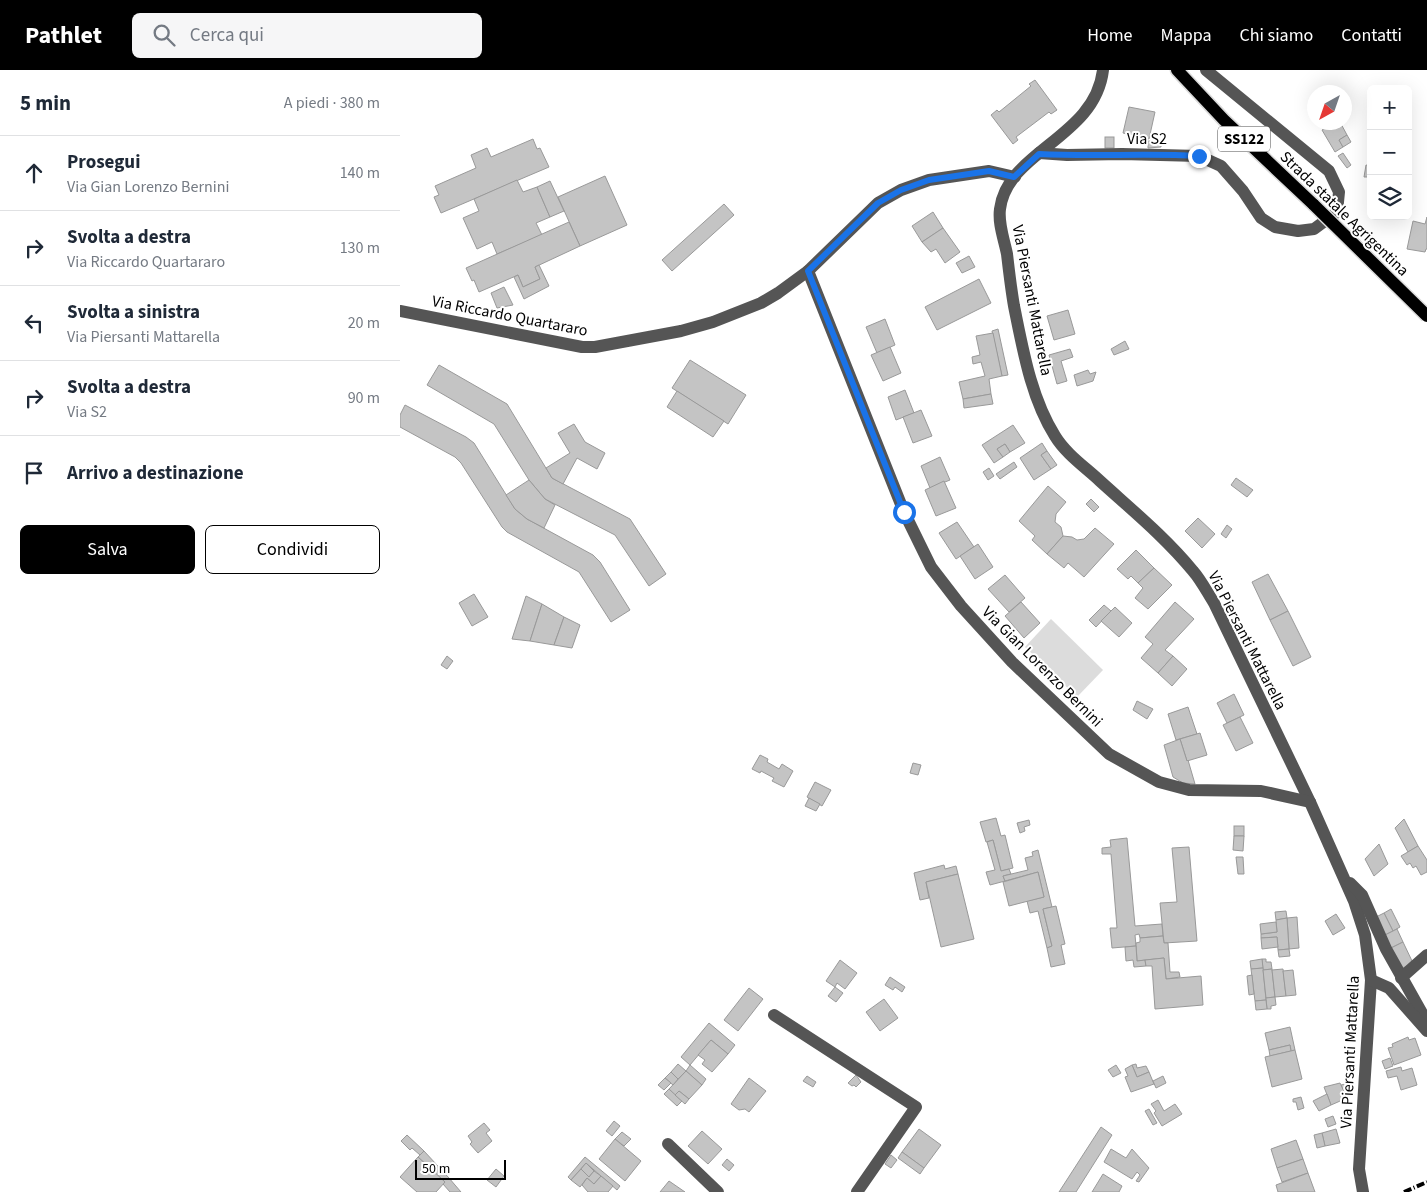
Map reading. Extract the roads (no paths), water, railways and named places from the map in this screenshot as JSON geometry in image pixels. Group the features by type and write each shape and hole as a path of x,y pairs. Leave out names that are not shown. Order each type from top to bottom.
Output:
{"main road":[{"name":"Strada statale Agrigentina","path":"1177,70 1224,120 1427,316"}],"street":[{"name":"Via Piersanti Mattarella","path":"1103,70 1099,90 1090,106 1062,136 1014,177 1005,192 1000,210 1011,290 1026,358 1042,411 1055,436 1067,451 1175,550 1194,572 1214,603 1258,678 1354,901 1364,928 1371,980 1359,1169 1363,1192"},
{"name":"Via S2","path":"1039,154 1199,156 1221,166 1243,191 1261,218 1275,227 1298,231 1314,229 1337,212 1338,192 1329,172 1206,70"},
{"name":"Via Riccardo Quartararo","path":"400,311 582,347 595,347 681,331 745,310 778,294 808,271 878,203 901,190 929,180 989,171 1014,177"},
{"name":"Via Gian Lorenzo Bernini","path":"808,271 904,512 931,567 961,606 1012,662 1109,754 1159,782 1189,790 1261,791 1310,802"},
{"path":"1344,878 1362,895 1386,949 1427,1022"},
{"path":"1401,978 1427,955"},
{"path":"1371,980 1389,988 1427,1031"},
{"path":"774,1015 916,1107 857,1192"},
{"path":"668,1144 718,1192"}],"railway":[{"path":"1404,1192 1427,1182"}]}
